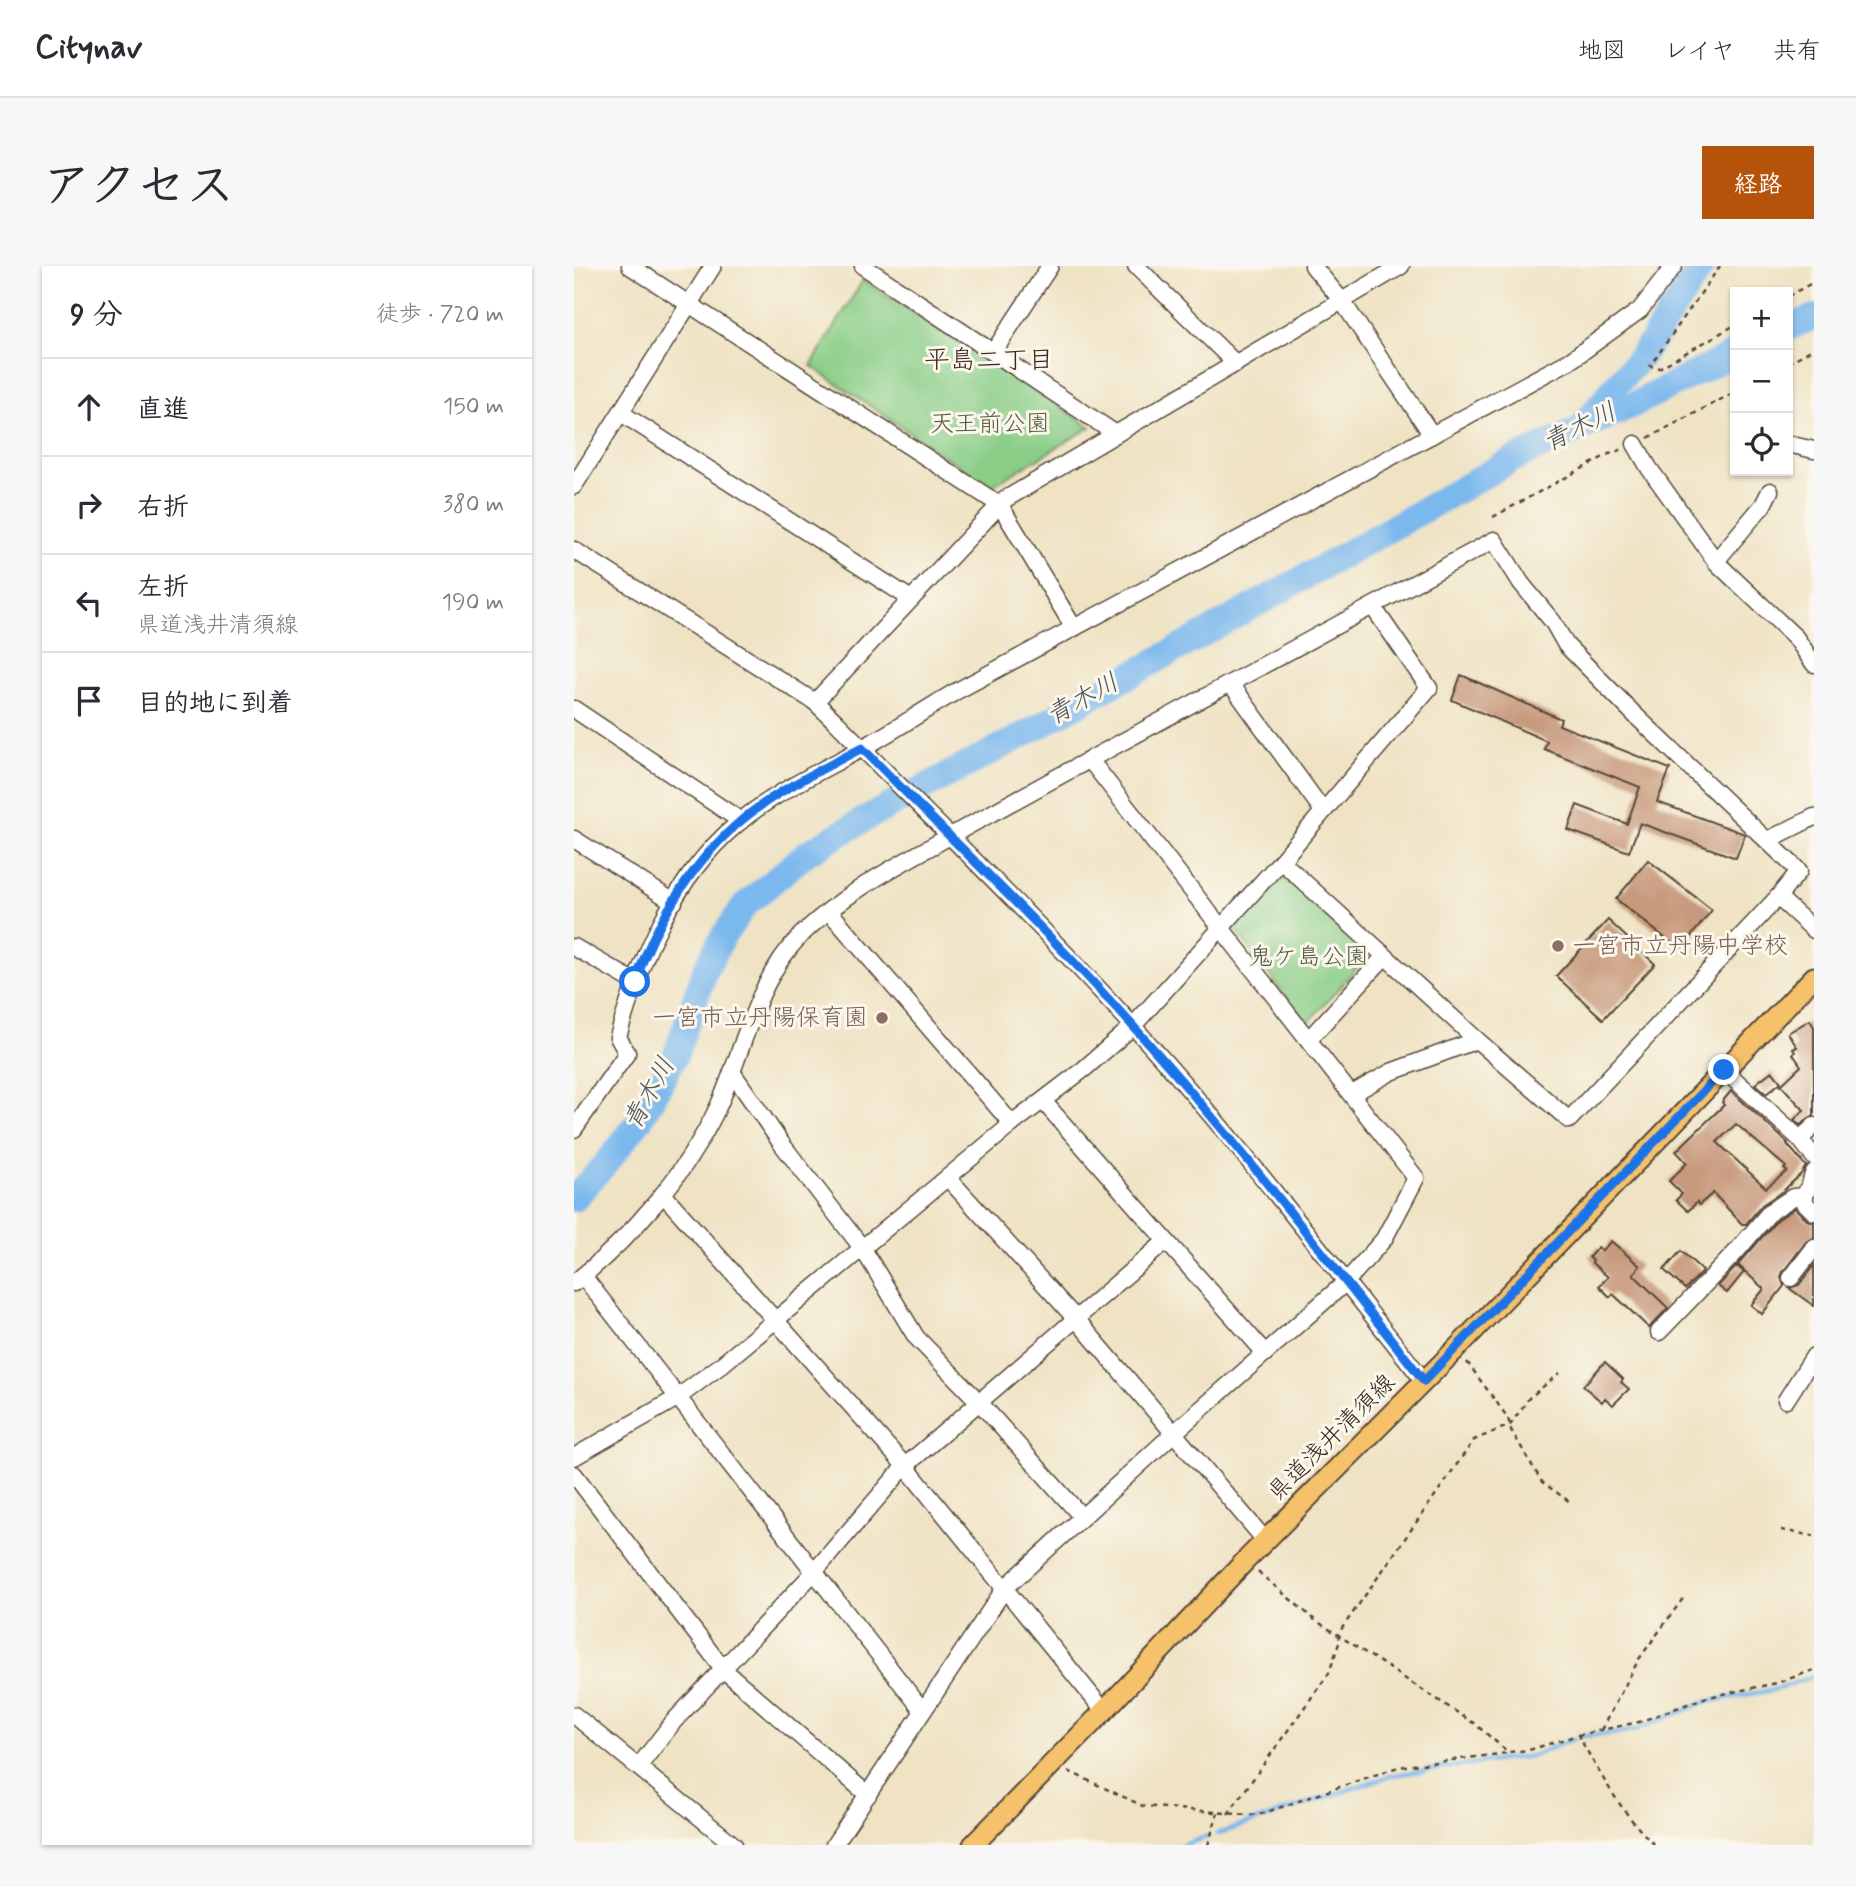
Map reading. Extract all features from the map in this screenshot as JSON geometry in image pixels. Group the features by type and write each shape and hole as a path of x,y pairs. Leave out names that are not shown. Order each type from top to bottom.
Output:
{"main road":[{"name":"県道浅井清須線","path":"973,1845 1246,1560 1457,1348 1813,980"}],"street":[{"path":"630,266 1000,505 1074,628"},
{"path":"574,486 713,266"},
{"path":"863,266 1116,434"},
{"path":"994,351 1050,266"},
{"path":"1136,266 1236,364"},
{"path":"1313,266 1342,301 1432,435"},
{"path":"815,702 1004,500 1401,266"},
{"path":"574,1129 626,1053 618,1037 635,982 642,962 674,902 690,876 741,821 806,778 867,753 955,692 1571,360 1640,310 1673,267"},
{"path":"621,413 911,599"},
{"path":"1635,444 1648,468 1716,561 1796,638 1814,664"},
{"path":"1793,445 1814,450"},
{"path":"1716,561 1763,505 1770,491"},
{"path":"923,1711 677,1398 579,1279 618,1243 663,1194 694,1153 717,1110 757,1006 778,961 802,934 860,887 1494,540 1521,583 1553,622 1566,645 1636,716 1799,871 1778,897 1569,1120 1281,861"},
{"path":"574,551 815,702 1073,961 1133,1026 1242,1154 1424,1381"},
{"path":"574,1457 677,1398 776,1322 1133,1026 1281,861 1429,688 1373,607"},
{"path":"1231,684 1323,811"},
{"path":"574,709 741,821"},
{"path":"834,1845 1005,1588 1174,1433 1346,1282 1384,1239 1416,1178 1090,760"},
{"path":"1768,841 1814,817"},
{"path":"574,839 674,902"},
{"path":"1778,897 1814,930"},
{"path":"829,911 1012,1124"},
{"path":"574,947 635,982"},
{"path":"1309,1039 1385,956"},
{"path":"1352,1094 1391,1072 1477,1040"},
{"path":"1724,1070 1800,1139 1814,1157"},
{"path":"732,1072 781,1143 863,1249 916,1337 980,1403 1082,1517"},
{"path":"1043,1101 1265,1353"},
{"path":"1800,1139 1814,1126"},
{"path":"1814,1172 1803,1200 1814,1212"},
{"path":"948,1178 1076,1320 1265,1541"},
{"path":"663,1194 905,1466 1104,1711"},
{"path":"1659,1332 1735,1253 1770,1212 1793,1197 1805,1195"},
{"path":"639,1766 674,1721 815,1572 905,1466 1166,1241"},
{"path":"1790,1278 1814,1248"},
{"path":"1786,1400 1814,1356"},
{"path":"574,1474 724,1670 868,1795"},
{"path":"574,1714 734,1845"}],"path":[{"path":"1720,266 1650,366 1659,368 1730,327"},
{"path":"1793,293 1814,282"},
{"path":"1793,360 1814,348"},
{"path":"1493,517 1609,454 1635,444 1730,395"},
{"path":"1457,1348 1508,1418 1542,1482 1570,1502"},
{"path":"1338,1634 1474,1440 1510,1425 1529,1398 1560,1373"},
{"path":"1781,1530 1814,1536"},
{"path":"1246,1560 1315,1620 1475,1724 1508,1752"},
{"path":"1601,1730 1639,1659 1684,1597"},
{"path":"1228,1814 1329,1673 1340,1640 1338,1634"},
{"path":"1053,1762 1143,1806 1228,1814 1261,1814 1398,1768 1529,1750 1578,1735 1639,1723 1704,1698 1777,1683 1814,1670"},
{"path":"1578,1735 1626,1810 1655,1845"},
{"path":"1208,1845 1218,1813"}],"green space":[{"name":"天王前公園","path":"863,280 1091,427 990,487 811,366"},
{"name":"鬼ケ島公園","path":"1283,875 1369,954 1307,1024 1234,928"}],"building":[{"path":"1461,675 1561,719 1559,725 1670,769 1657,802 1745,834 1736,858 1640,823 1629,852 1568,830 1577,805 1627,824 1640,787 1544,749 1547,741 1452,700"},
{"path":"1648,860 1712,910 1680,950 1616,899"},
{"path":"1608,920 1655,964 1603,1019 1556,976"},
{"path":"1810,1020 1814,1027 1814,1116 1800,1125 1794,1120 1804,1110 1781,1085 1801,1066 1793,1054 1793,1049 1797,1047 1788,1033"},
{"path":"1772,1071 1781,1082 1766,1094 1755,1084"},
{"path":"1731,1091 1788,1143 1806,1166 1783,1191 1762,1205 1746,1224 1742,1224 1713,1193 1688,1211 1676,1200 1682,1194 1669,1181 1687,1163 1676,1151 1724,1105 1722,1102","holes":["1736,1124 1786,1167 1784,1169 1787,1171 1766,1188 1717,1142"]},
{"path":"1795,1208 1807,1220 1814,1222 1814,1238 1806,1242 1783,1272 1781,1277 1784,1286 1762,1314 1751,1305 1764,1289 1738,1265 1777,1220"},
{"path":"1611,1241 1640,1266 1633,1274 1668,1308 1649,1328 1613,1294 1610,1297 1599,1286 1608,1277 1589,1257 1598,1247 1602,1251"},
{"path":"1681,1251 1703,1271 1685,1289 1664,1270"},
{"path":"1814,1265 1814,1306 1789,1288 1799,1285"},
{"path":"1737,1266 1744,1272 1727,1293 1718,1286"},
{"path":"1605,1362 1623,1379 1621,1382 1629,1389 1613,1405 1605,1398 1602,1402 1583,1386"}],"waterway":[{"path":"1586,421 1643,354 1702,266"},
{"name":"青木川","path":"1793,326 1814,317"},
{"name":"青木川","path":"574,1199 640,1120 676,1054 705,970 724,935 745,905 807,853 874,814 1025,734 1512,460 1635,404 1730,356"},
{"path":"1583,1736 1638,1729 1706,1702 1778,1689 1814,1676"},
{"path":"1217,1834 1392,1775 1532,1756 1574,1739"},
{"path":"1183,1845 1207,1837"}],"place":[{"name":"一宮市立丹陽中学校","path":"1558,946"},
{"name":"一宮市立丹陽保育園","path":"882,1018"}],"district":[{"name":"平島二丁目","path":"989,361"}],"route":[{"path":"635,982 662,923 690,876 734,827 757,808 862,748 1073,961 1133,1026 1242,1154 1424,1381 1724,1070"}]}
